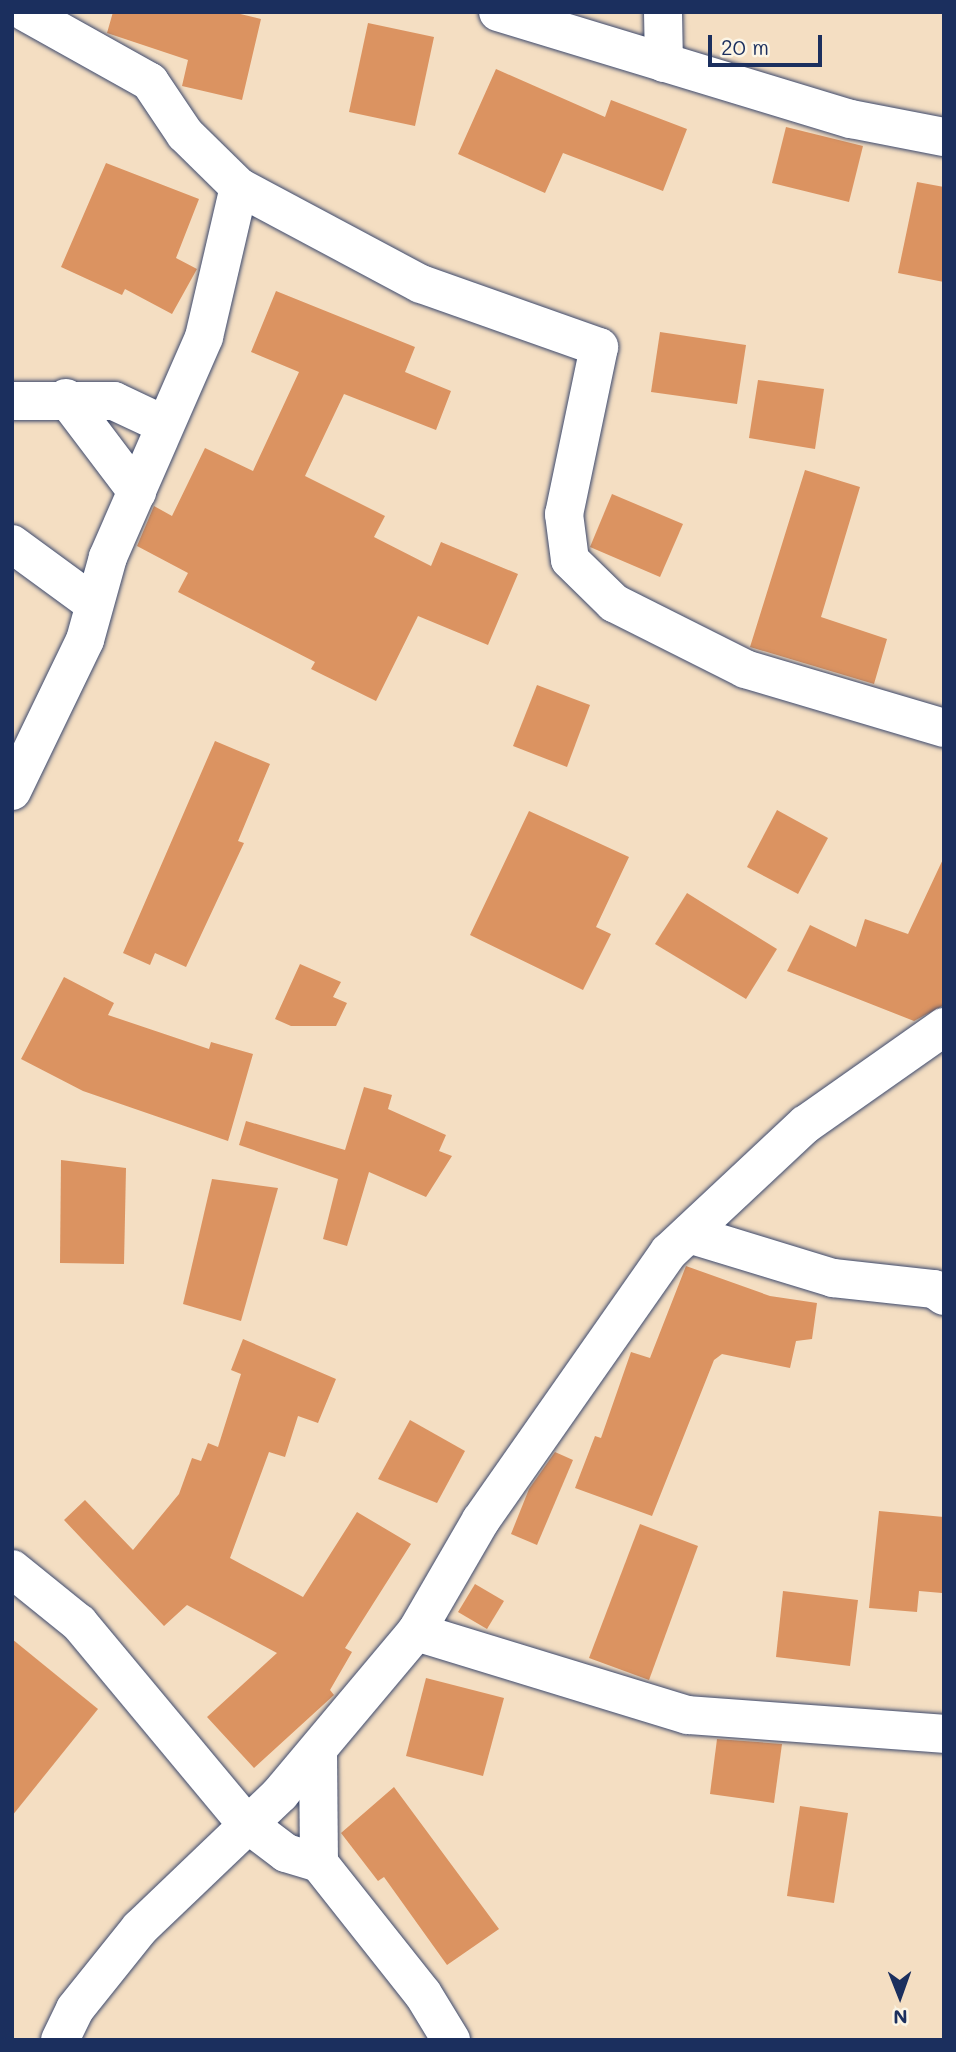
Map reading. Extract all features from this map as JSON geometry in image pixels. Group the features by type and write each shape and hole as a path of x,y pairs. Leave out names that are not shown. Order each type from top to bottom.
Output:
{"street":[{"path":"24,12 150,82 185,134 239,187 421,284 599,347 564,514 570,560 614,603 745,669 944,728"},
{"path":"498,12 851,119 944,138"},
{"path":"663,12 664,63"},
{"path":"12,791 85,640 94,604 136,492 204,337 239,187"},
{"path":"12,401 66,397 114,401 165,425"},
{"path":"66,397 136,492"},
{"path":"12,544 94,604"},
{"path":"60,2040 75,2009 140,1928 318,1750 416,1632 481,1520 669,1252 806,1124 944,1027"},
{"path":"688,1234 833,1278 934,1289 944,1296"},
{"path":"12,1569 79,1623 245,1822 286,1853 319,1863 424,1994 451,2040"},
{"path":"416,1632 688,1715 944,1734"},
{"path":"318,1750 319,1863"}],"building":[{"path":"113,12 232,12 261,19 242,100 182,86 188,60 107,33"},
{"path":"368,23 434,37 415,126 349,112"},
{"path":"496,69 605,117 611,100 687,129 663,191 563,153 545,193 458,154"},
{"path":"786,127 863,146 849,202 772,183"},
{"path":"106,163 199,199 176,258 197,269 172,314 125,289 122,295 61,267"},
{"path":"917,182 944,187 944,282 898,273"},
{"path":"276,291 415,347 405,372 451,391 436,430 344,394 305,476 385,516 374,537 431,566 441,542 518,574 488,645 418,616 376,701 311,669 315,662 178,592 188,573 137,546 154,506 172,516 205,448 253,471 299,372 251,352"},
{"path":"660,332 746,345 737,404 651,392"},
{"path":"758,380 824,389 815,449 749,438"},
{"path":"805,470 860,487 821,617 887,639 874,684 750,647"},
{"path":"612,494 683,524 660,577 590,547"},
{"path":"537,685 590,705 567,767 513,746"},
{"path":"215,741 270,764 238,841 244,843 186,967 155,953 150,965 123,953"},
{"path":"777,810 828,838 798,894 747,867"},
{"path":"529,811 629,857 596,927 611,934 583,990 470,935"},
{"path":"944,857 944,1005 914,1021 787,971 810,925 856,947 865,919 908,934"},
{"path":"687,893 777,949 746,999 655,944"},
{"path":"300,964 341,982 333,997 347,1003 336,1026 291,1026 275,1019"},
{"path":"64,977 114,1003 108,1015 209,1049 211,1042 253,1054 228,1141 83,1091 21,1059"},
{"path":"364,1087 392,1095 388,1109 446,1135 439,1151 452,1156 426,1197 369,1172 347,1246 323,1239 338,1179 239,1145 246,1121 345,1150"},
{"path":"61,1160 126,1168 124,1264 60,1263"},
{"path":"212,1179 278,1188 241,1321 183,1304"},
{"path":"686,1266 770,1296 817,1303 812,1339 796,1341 790,1368 722,1354 714,1360 652,1516 575,1488 595,1436 601,1438 631,1352 650,1358"},
{"path":"243,1339 336,1379 318,1423 298,1416 285,1457 269,1452 230,1558 303,1597 357,1512 411,1544 345,1648 352,1652 330,1690 334,1695 254,1768 207,1717 277,1653 187,1605 164,1626 64,1520 85,1500 133,1550 179,1494 192,1458 201,1461 208,1443 218,1447 241,1374 231,1370"},
{"path":"410,1420 465,1451 437,1503 378,1479"},
{"path":"555,1452 573,1460 537,1545 511,1534 529,1489"},
{"path":"879,1511 944,1517 942,1593 919,1591 917,1612 869,1608"},
{"path":"640,1524 698,1546 649,1680 589,1658"},
{"path":"475,1584 504,1601 487,1629 458,1612"},
{"path":"783,1591 858,1600 850,1666 776,1657"},
{"path":"12,1639 98,1709 12,1816"},
{"path":"426,1678 504,1698 483,1776 406,1756"},
{"path":"717,1739 782,1744 774,1803 710,1794"},
{"path":"394,1787 499,1929 447,1965 384,1877 378,1881 341,1833"},
{"path":"800,1806 848,1813 834,1903 787,1896"}]}
